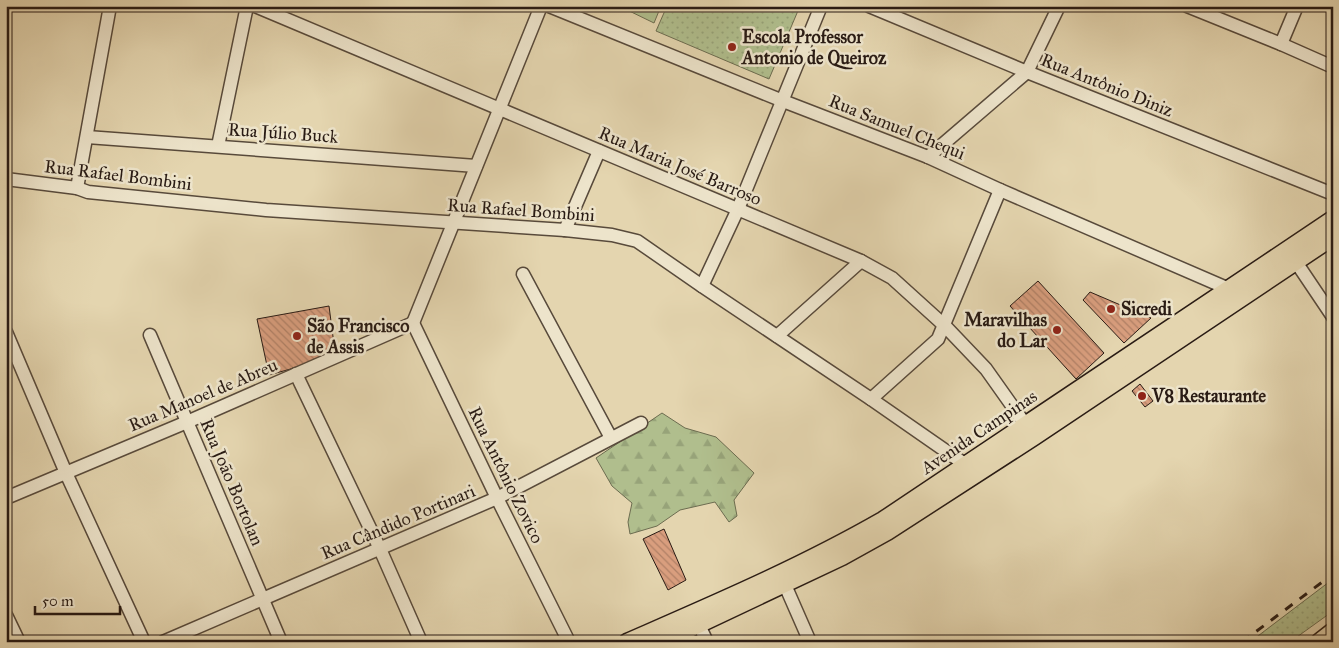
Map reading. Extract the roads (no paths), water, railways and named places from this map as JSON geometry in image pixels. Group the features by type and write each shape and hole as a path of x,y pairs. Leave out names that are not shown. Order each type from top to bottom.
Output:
{"main road":[{"name":"Avenida Campinas","path":"662,642 785,585 888,532 1229,289 1333,219"},
{"name":"Avenida Campinas","path":"627,642 838,546 883,520 966,465 1030,430 1333,238"},
{"path":"1319,642 1333,631"}],"street":[{"path":"77,188 110,6"},
{"path":"218,146 247,6"},
{"name":"Rua Maria José Barroso","path":"255,6 861,261 892,278 944,326 986,369 1030,430"},
{"path":"414,323 541,6"},
{"name":"Rua Samuel Chequi","path":"549,6 783,101 928,156 1000,190 1229,289"},
{"path":"702,286 738,209 821,6"},
{"name":"Rua Antônio Diniz","path":"869,6 1027,72 1333,194"},
{"path":"928,156 1027,72 1058,6"},
{"path":"1187,6 1333,67"},
{"path":"1281,44 1297,6"},
{"name":"Rua Júlio Buck","path":"87,137 476,166"},
{"path":"565,230 599,151"},
{"name":"Rua Rafael Bombini","path":"6,179 77,188 88,192 266,210 565,230 612,235 637,241 966,465"},
{"path":"871,399 938,339 1000,190"},
{"path":"777,336 861,261"},
{"path":"1296,262 1333,317"},
{"path":"523,274 611,438"},
{"name":"Rua Manoel de Abreu","path":"6,498 187,422 414,323"},
{"name":"Rua Antônio Zovico","path":"414,323 496,498 569,642"},
{"path":"6,332 66,473 144,642"},
{"name":"Rua João Bortolan","path":"150,335 281,642"},
{"path":"296,374 380,549 422,642"},
{"name":"Rua Cândido Portinari","path":"164,642 496,498 641,423"},
{"path":"785,585 810,642"},
{"path":"6,615 19,642"},
{"path":"700,625 707,642"}],"railway":[{"path":"1242,642 1333,574"}],"place":[{"name":"Escola Professor Antonio de Queiroz","path":"732,47"},
{"name":"Sicredi","path":"1111,309"},
{"name":"Maravilhas do Lar","path":"1057,330"},
{"name":"São Francisco de Assis","path":"297,336"},
{"name":"V8 Restaurante","path":"1142,396"}]}
